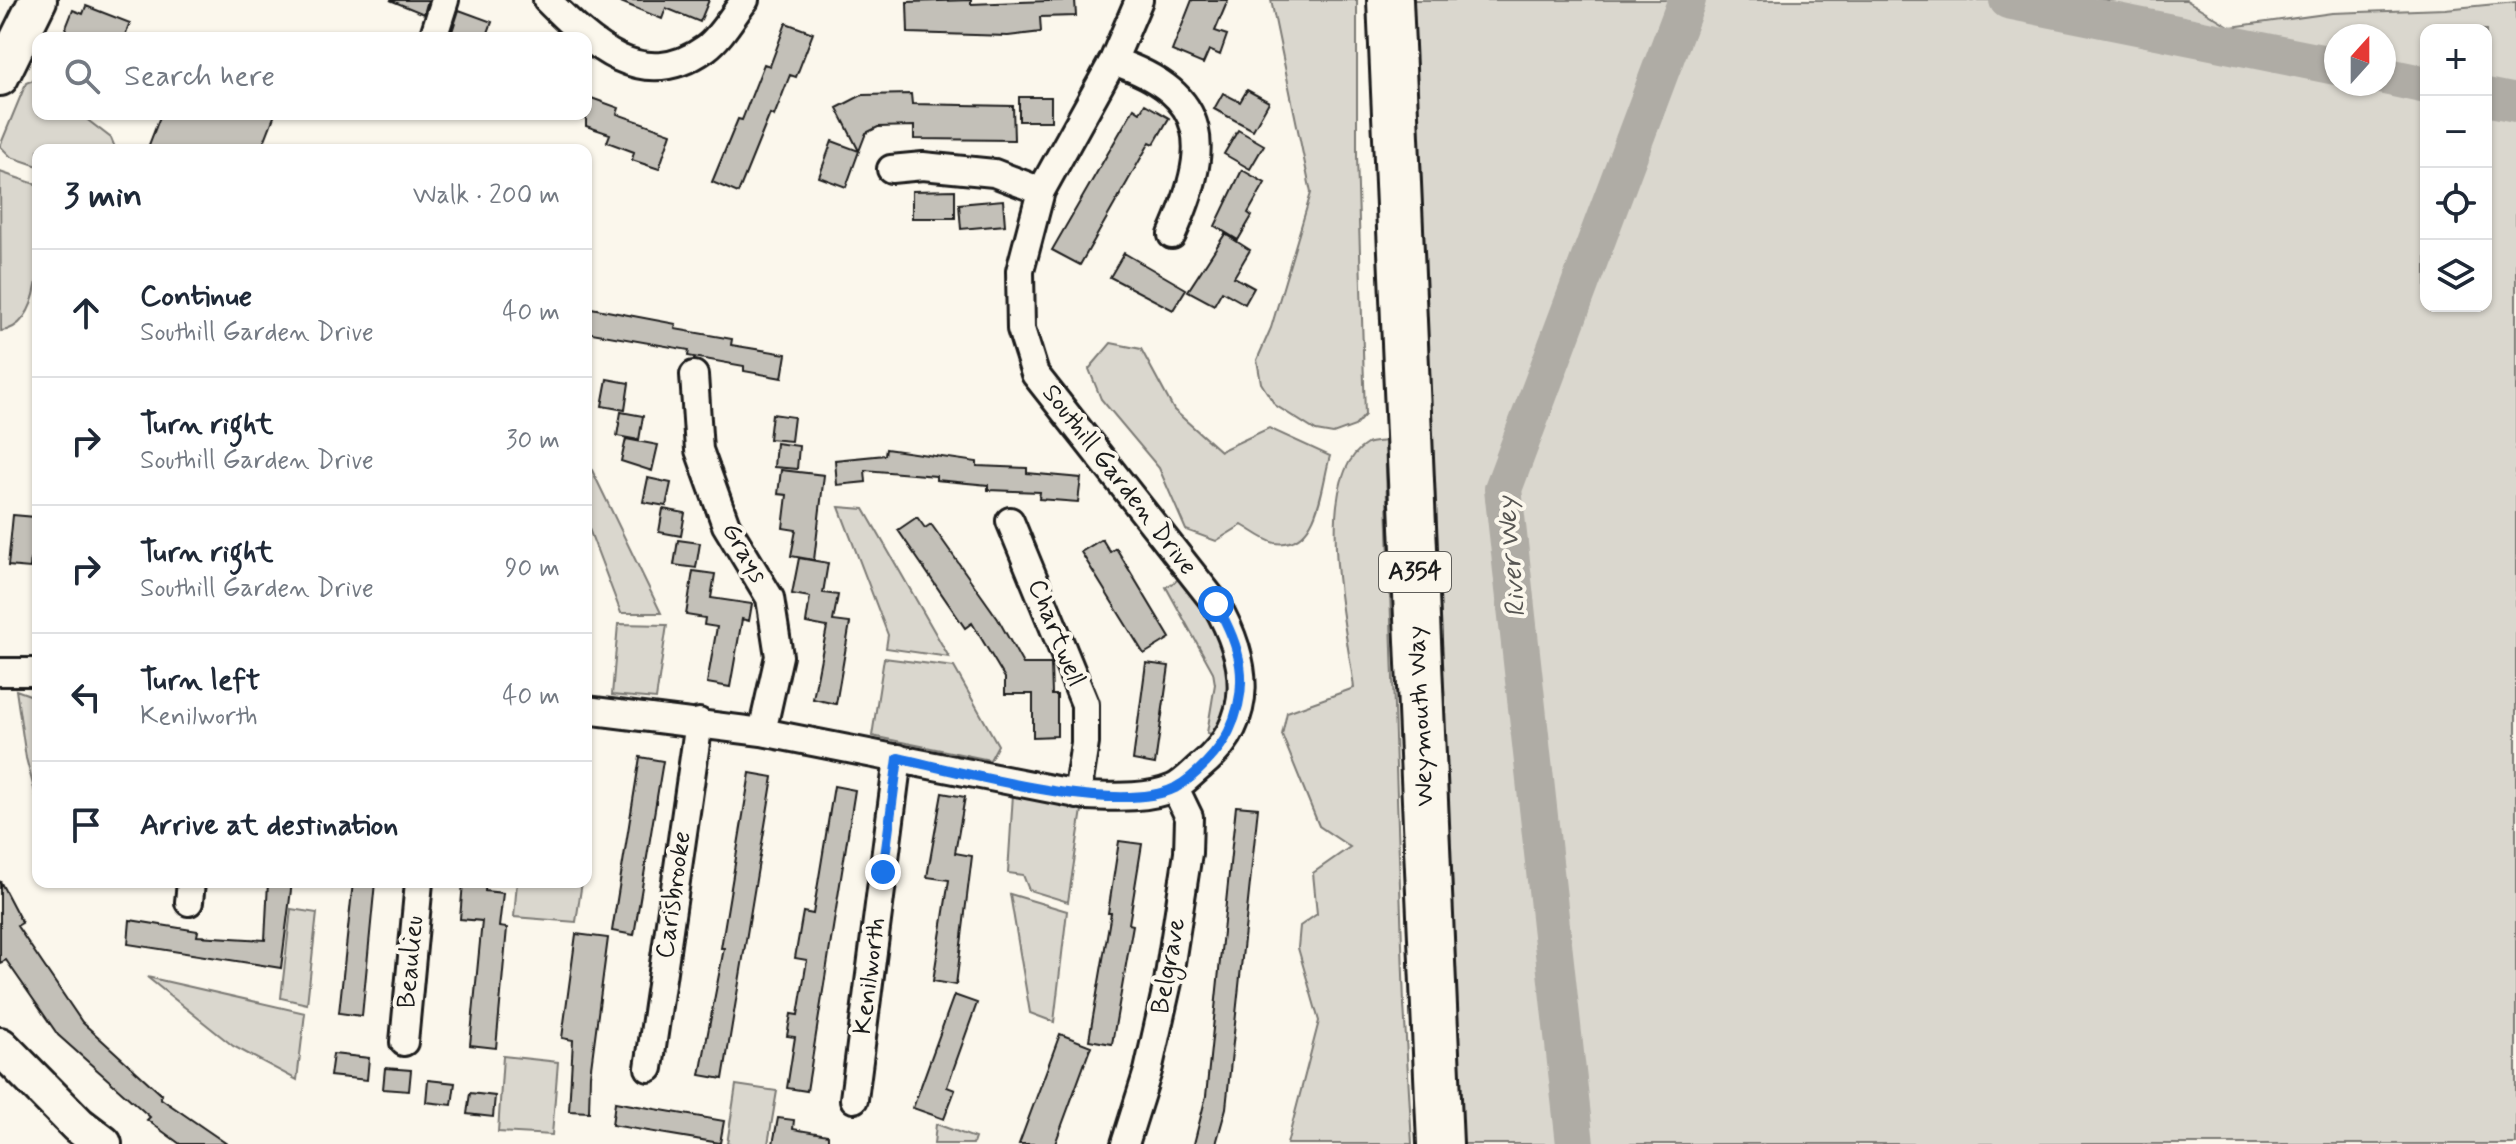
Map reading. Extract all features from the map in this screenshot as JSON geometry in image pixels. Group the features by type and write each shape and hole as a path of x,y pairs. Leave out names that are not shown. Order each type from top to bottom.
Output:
{"highway":[{"name":"Weymouth Way","path":"1390,0 1440,1144"}],"street":[{"path":"3,60 38,0"},
{"path":"435,32 445,0"},
{"path":"547,0 581,32"},
{"path":"592,42 603,52 629,62 662,64 687,59 709,46 745,0"},
{"name":"Southill Garden Drive","path":"1139,0 1113,61 1041,191 1020,271 1021,329 1035,374 1216,604 1235,636 1244,673 1239,710 1225,739 1175,788"},
{"path":"1113,61 1144,71 1172,92 1189,114 1195,131 1199,161 1188,199 1172,235"},
{"path":"891,169 923,166 994,173 1041,191"},
{"name":"Grays","path":"694,375 699,450 726,525 770,598 779,656 762,732"},
{"name":"Chartwell","path":"1010,521 1085,704 1085,743 1077,795"},
{"path":"0,672 32,672"},
{"path":"592,711 762,732 1077,795 1127,797 1175,788"},
{"name":"Carisbrooke","path":"649,1068 699,722"},
{"name":"Kenilworth","path":"854,1099 898,758"},
{"name":"Belgrave","path":"1125,1144 1148,1071 1168,982 1188,853 1189,817 1175,788"},
{"name":"Beaulieu","path":"404,1042 418,888"},
{"path":"0,1046 78,1125 103,1144"}],"shaded area":[{"path":"1271,0 1357,0 1357,156 1365,415 1355,426 1333,434 1316,431 1275,405 1261,383 1257,360 1271,328 1311,193"},
{"path":"1409,0 2186,0 2231,27 2332,13 2445,9 2516,2 2516,1144 1461,1144"},
{"path":"32,80 32,120 88,120 111,138 114,144 32,144 32,164 11,157 0,146 26,83"},
{"path":"0,172 32,183 32,300 17,325 1,331"},
{"path":"1111,343 1141,349 1174,410 1220,451 1269,428 1330,456 1316,513 1301,536 1290,542 1275,543 1242,525 1216,541 1186,530 1159,468 1101,399 1089,369"},
{"path":"1385,441 1404,1004 1412,1144 1287,1144 1319,1021 1298,948 1300,926 1317,914 1313,873 1350,847 1319,826 1282,735 1287,712 1354,688 1336,558 1340,488 1350,462 1367,444"},
{"path":"592,470 661,613 621,613 592,537"},
{"path":"839,507 864,509 949,657 886,648 888,635"},
{"path":"1181,578 1213,618 1225,651 1228,695 1213,734 1207,733 1215,684 1213,672 1166,587"},
{"path":"618,624 667,625 656,699 612,695"},
{"path":"884,658 954,667 998,745 990,760 872,736"},
{"path":"16,690 32,696 32,781"},
{"path":"1013,794 1082,810 1068,902 1029,890 1023,875 1008,873"},
{"path":"516,888 581,888 576,922 514,917"},
{"path":"1010,894 1067,911 1054,1022 1030,1013"},
{"path":"291,909 317,913 307,1004 281,998"},
{"path":"147,977 305,1013 297,1080 233,1046"},
{"path":"503,1056 558,1062 552,1135 498,1132"},
{"path":"736,1085 777,1091 768,1144 727,1144"},
{"path":"936,1124 975,1138 973,1144 934,1144"}],"building":[{"path":"390,0 428,0 424,14"},
{"path":"616,0 709,0 700,22 666,8 662,19"},
{"path":"971,0 971,4 1075,0 1076,16 1040,17 1041,32 1008,36 908,33 907,2"},
{"path":"1192,0 1228,0 1215,31 1227,35 1220,55 1209,50 1203,64 1172,51"},
{"path":"86,6 130,23 126,32 64,32 73,10 83,14"},
{"path":"459,10 492,22 488,32 452,32"},
{"path":"786,23 813,33 796,77 790,75 774,116 770,114 738,193 712,182 738,119 742,120 764,64 770,66"},
{"path":"1247,90 1269,102 1253,130 1214,109 1223,93 1240,102"},
{"path":"911,94 912,104 1013,106 1014,140 914,139 914,126 878,127 866,133 859,151 837,108 862,95"},
{"path":"1019,97 1051,97 1051,121 1019,121"},
{"path":"592,98 619,108 617,114 671,133 659,169 632,160 634,152 607,142 610,134 586,126 586,120 592,120"},
{"path":"1145,104 1169,118 1154,144 1150,142 1080,265 1052,250 1134,108 1140,112"},
{"path":"159,120 273,120 263,144 149,144"},
{"path":"1238,130 1264,145 1250,169 1224,154"},
{"path":"832,141 859,151 846,187 819,177"},
{"path":"1242,170 1265,183 1248,213 1252,216 1238,240 1215,226"},
{"path":"955,190 955,218 912,218 912,191"},
{"path":"1003,200 1005,225 961,229 959,204"},
{"path":"1225,234 1250,250 1234,277 1254,288 1245,304 1222,291 1214,305 1188,291"},
{"path":"1124,253 1186,289 1173,310 1110,277"},
{"path":"592,308 676,324 675,329 732,339 731,345 786,354 782,378 744,371 744,366 688,356 689,350 592,333"},
{"path":"607,379 629,383 625,410 602,406"},
{"path":"621,412 643,416 639,440 617,436"},
{"path":"772,414 794,417 791,441 769,439"},
{"path":"626,439 658,445 652,471 621,461"},
{"path":"776,443 799,446 797,469 774,467"},
{"path":"886,449 977,462 977,466 1027,468 1027,473 1081,478 1078,502 1039,499 1040,492 988,490 988,485 936,480 936,476 865,470 866,482 837,485 835,460 885,455"},
{"path":"781,470 824,475 814,560 791,556 796,530 783,528 787,495 778,494"},
{"path":"648,478 671,483 666,506 643,502"},
{"path":"663,509 685,513 681,536 659,532"},
{"path":"13,515 32,517 30,568 8,566"},
{"path":"917,517 925,528 931,524 998,619 1023,664 1051,664 1052,695 1057,695 1057,736 1033,737 1033,694 1005,694 1005,678 972,623 965,628 898,530"},
{"path":"1102,539 1110,552 1116,548 1170,638 1144,654 1081,552"},
{"path":"678,540 700,543 696,568 674,565"},
{"path":"799,558 828,563 823,593 838,595 833,621 850,623 836,704 813,699 827,627 806,623 810,597 792,594"},
{"path":"693,571 715,574 711,598 752,604 749,621 742,619 730,687 707,683 717,627 704,625 705,618 686,615"},
{"path":"1146,663 1169,666 1155,764 1133,760"},
{"path":"640,757 663,761 634,935 612,931"},
{"path":"750,773 773,777 723,1079 700,1075 724,948 721,948"},
{"path":"834,786 855,790 807,1091 787,1088 795,1037 787,1036 791,1014 798,1015 807,960 795,958 803,912 813,914"},
{"path":"942,793 965,797 955,853 972,856 956,985 933,981 949,880 927,877"},
{"path":"1236,806 1258,808 1226,1108 1216,1144 1194,1144 1206,1096"},
{"path":"1119,841 1142,844 1129,924 1133,925 1112,1044 1089,1040 1111,913 1108,913"},
{"path":"0,881 22,923 17,926 82,1022 162,1095 160,1098 227,1144 180,1144 147,1120 150,1117 58,1035 6,960 0,963"},
{"path":"268,888 291,888 281,968 128,944 130,920 198,931 197,936 265,940"},
{"path":"352,888 374,888 362,1016 339,1013"},
{"path":"463,888 485,888 485,891 503,893 499,927 507,928 496,1048 470,1045 482,921 460,919"},
{"path":"576,934 608,938 590,1075 589,1112 569,1111 573,1040 562,1038"},
{"path":"954,995 977,1003 947,1087 955,1090 944,1119 913,1108"},
{"path":"1060,1034 1091,1046 1055,1144 1019,1144"},
{"path":"333,1054 369,1058 367,1080 330,1076"},
{"path":"385,1068 411,1070 409,1091 383,1089"},
{"path":"428,1080 455,1083 452,1105 426,1102"},
{"path":"470,1093 495,1096 493,1117 467,1114"},
{"path":"615,1102 724,1121 720,1143 612,1125"},
{"path":"778,1118 794,1120 793,1129 828,1135 828,1144 773,1144"}],"waterway":[{"name":"River Wey","path":"1575,1144 1503,489 1687,0"},
{"name":"River Wey","path":"2008,0 2324,64"},
{"name":"River Wey","path":"2396,79 2420,84"},
{"name":"River Wey","path":"2492,98 2516,103"}],"route":[{"path":"883,872 898,758 1077,795 1127,797 1175,788 1225,739 1239,710 1244,673 1235,636 1216,604"}]}
